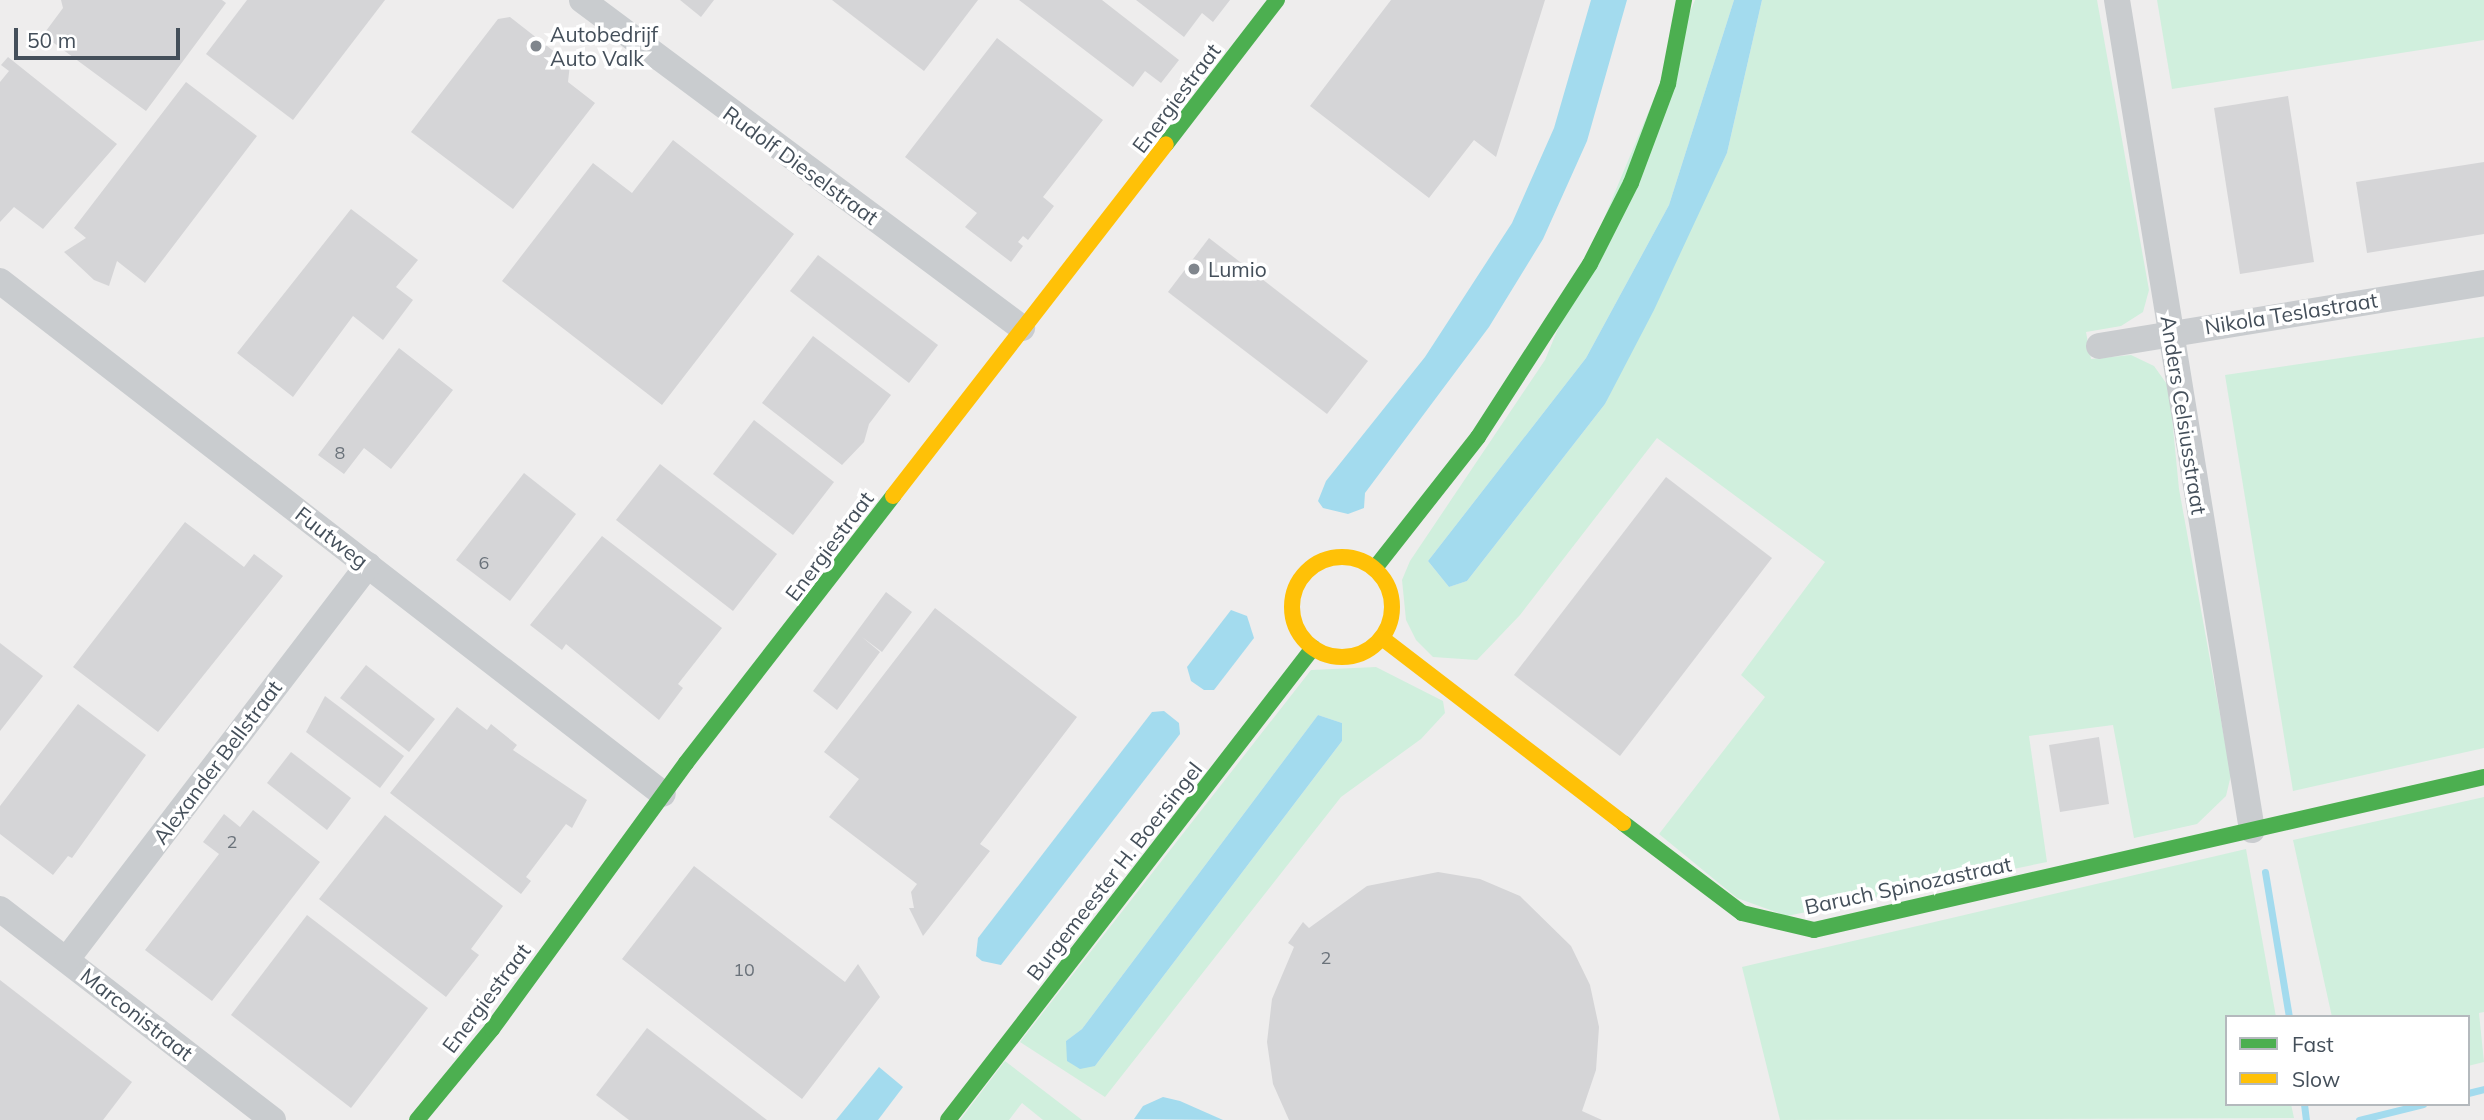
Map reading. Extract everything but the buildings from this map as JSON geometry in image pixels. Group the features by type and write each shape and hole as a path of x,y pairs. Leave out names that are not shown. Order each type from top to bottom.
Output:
{"street":[{"name":"Rudolf Dieselstraat","path":"582,0 1022,328"},
{"name":"Energiestraat","path":"417,1120 492,1029 663,794 1277,0"},
{"path":"1375,568 1478,437 1590,264 1631,183 1668,84 1684,0"},
{"name":"Anders Celsiusstraat","path":"2117,0 2252,830"},
{"name":"Fuutweg","path":"0,281 663,794"},
{"name":"Nikola Teslastraat","path":"2099,346 2171,332 2484,283"},
{"path":"1332,558 1355,558 1375,568 1393,601 1382,638 1350,657 1313,648 1298,630 1292,608 1303,576 1332,558"},
{"name":"Alexander Bellstraat","path":"66,959 368,565"},
{"name":"Baruch Spinozastraat","path":"1382,638 1742,913 1792,929 1835,925 2484,777"},
{"name":"Burgemeester H. Boersingel","path":"948,1120 1313,648"},
{"name":"Marconistraat","path":"0,909 274,1120"}],"green space":[{"path":"1695,0 1734,0 1669,205 1586,358 1428,561 1449,587 1467,581 1605,404 1727,153 1762,0 2097,0 2149,290 2143,312 2121,326 2086,332 2091,359 2131,355 2154,366 2169,387 2179,489 2231,775 2226,796 2197,824 2134,838 2113,725 2029,736 2047,862 1787,916 1737,898 1659,834 1765,697 1741,675 1825,562 1657,438 1520,615 1477,660 1433,657 1416,640 1406,620 1402,580 1410,561 1545,360"},
{"path":"2157,0 2484,0 2484,40 2172,89"},
{"path":"2484,337 2484,748 2293,791 2225,375"},
{"path":"1376,667 1443,701 1445,713 1421,739 1341,797 1105,1097 1020,1042 1311,670","holes":["1318,715 1342,723 1342,741 1095,1066 1066,1041 1082,1029"]},
{"path":"2484,797 2484,1012 2479,1013 2484,1062 2470,1066 2470,1015 2332,1015 2293,840"},
{"path":"2246,849 2276,1015 2225,1015 2225,1106 2291,1106 2294,1118 1780,1120 1742,967"},
{"path":"1005,1061 1082,1120 1043,1120 1022,1103 1009,1120 960,1120"}],"water":[{"path":"1591,0 1627,0 1587,141 1543,239 1489,327 1365,493 1364,508 1348,514 1323,508 1318,501 1326,481 1425,357 1512,223 1554,128"},
{"path":"1734,0 1762,0 1727,153 1654,310 1605,404 1467,581 1449,587 1428,561 1586,358 1669,205"},
{"path":"1231,610 1247,616 1254,638 1214,690 1204,690 1191,681 1187,667"},
{"path":"1164,711 1179,723 1180,734 1001,965 982,961 976,956 978,938 1152,712"},
{"path":"1318,715 1342,723 1342,741 1095,1066 1080,1069 1067,1061 1066,1041 1082,1029"},
{"path":"879,1067 903,1087 878,1120 836,1120"},
{"path":"1163,1097 1180,1101 1223,1120 1134,1119 1143,1106"}],"waterway":[{"path":"2265,872 2289,1015"},
{"path":"2470,1092 2484,1089"},
{"path":"2304,1106 2306,1120"},
{"path":"2359,1120 2415,1106"}],"traffic: fast":[{"path":"1166,144 1277,0"},
{"path":"1375,568 1478,437 1590,264 1631,183 1668,84 1684,0"},
{"path":"417,1120 492,1029 686,763 893,496"},
{"path":"948,1120 1313,648"},
{"path":"1623,823 1742,913 1814,930 2484,777"}],"traffic: slow":[{"path":"893,496 1166,144"},
{"path":"1342,557 1370,565 1384,579 1392,607 1384,635 1370,649 1342,657 1314,649 1300,635 1292,607 1300,579 1314,565 1342,557"},
{"path":"1382,638 1623,823"}],"place":[{"name":"Autobedrijf Auto Valk","path":"536,46"},
{"name":"Lumio","path":"1194,269"}]}
